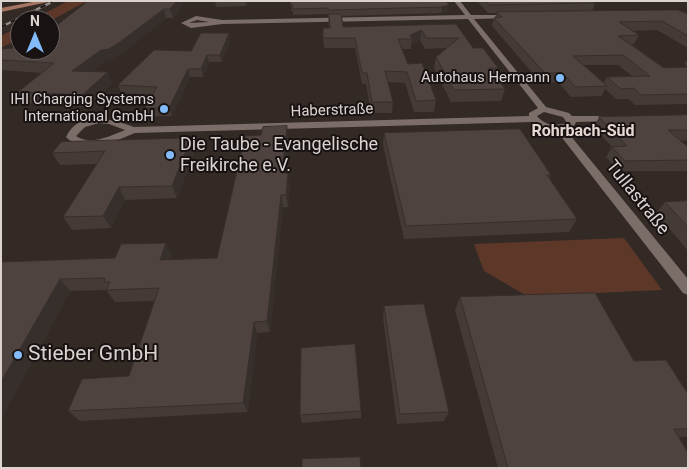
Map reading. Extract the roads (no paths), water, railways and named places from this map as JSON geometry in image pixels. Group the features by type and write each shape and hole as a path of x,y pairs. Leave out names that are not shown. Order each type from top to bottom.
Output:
{"main road":[{"path":"1,4 6,1"},
{"path":"1,4 15,5 50,1"},
{"path":"1,10 15,5"}],"street":[{"path":"457,1 543,109"},
{"path":"222,22 196,18 188,20 184,24 197,26 222,22 519,16"},
{"path":"532,119 534,112 543,109 559,112 571,119 629,117"},
{"name":"Haberstraße","path":"133,130 111,121 94,122 78,127 71,137 76,142 89,143 133,130 532,119 544,126 560,129"},
{"path":"560,129 570,126 571,119"},
{"name":"Tullastraße","path":"560,129 688,289"}],"railway":[{"path":"1,27 54,1"}],"place":[{"name":"Autohaus Hermann","path":"560,78"},
{"name":"IHI Charging Systems International GmbH","path":"164,109"},
{"name":"Die Taube - Evangelische Freikirche e.V.","path":"170,155"},
{"name":"Stieber GmbH","path":"18,355"}],"district":[{"name":"Rohrbach-Süd","path":"583,132"}]}
